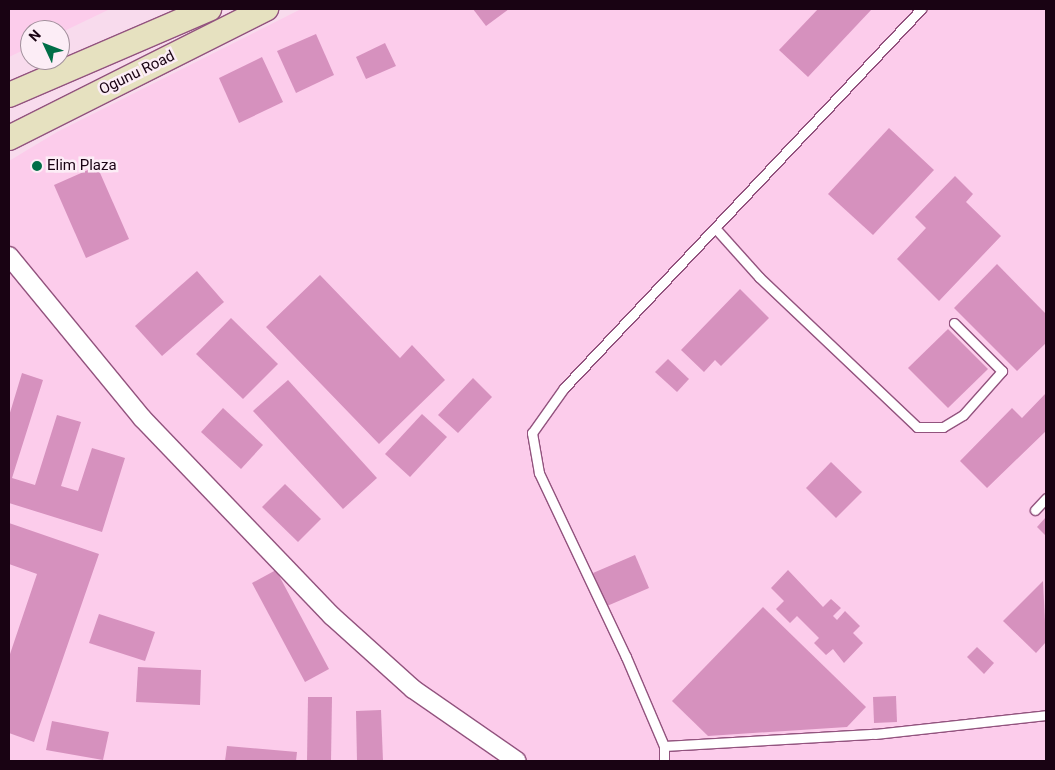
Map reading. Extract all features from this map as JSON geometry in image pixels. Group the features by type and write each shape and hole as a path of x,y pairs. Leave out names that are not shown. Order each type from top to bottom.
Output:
{"main road":[{"name":"Ogunu Road","path":"9,95 209,9"},
{"name":"Ogunu Road","path":"9,138 266,9"}],"street":[{"path":"9,256 142,418 332,616 413,689 516,761"}],"lane":[{"path":"664,761 664,746 539,473 532,433 564,388 717,230 921,9"},
{"path":"717,230 759,276 916,427 943,427 963,415 1002,371 954,323"},
{"path":"1035,510 1046,498"},
{"path":"664,746 875,734 1046,715"}],"shaded area":[{"path":"9,9 110,9 70,28 70,20 20,20 20,52 9,57"},
{"path":"301,9 1046,9 1046,761 9,761 9,161 57,132"}],"building":[{"path":"473,9 509,9 486,26"},
{"path":"818,9 872,9 808,77 779,50"},
{"path":"316,34 334,75 296,93 277,51"},
{"path":"385,43 396,66 366,79 356,57"},
{"path":"262,57 283,102 239,123 219,78"},
{"path":"889,128 934,170 873,235 828,194"},
{"path":"97,166 129,239 86,258 54,185"},
{"path":"955,176 973,194 966,202 1001,236 939,301 897,259 926,228 915,217"},
{"path":"997,264 1046,314 1046,343 1017,371 954,308"},
{"path":"197,271 224,302 162,356 135,326"},
{"path":"320,275 400,358 412,345 445,380 379,444 266,327"},
{"path":"740,289 769,318 721,366 715,360 704,372 681,350"},
{"path":"231,318 278,364 243,399 196,354"},
{"path":"948,329 988,369 948,408 908,368"},
{"path":"668,359 689,379 677,392 655,372"},
{"path":"22,373 43,380 12,478 35,485 57,415 81,422 61,486 78,491 92,448 125,458 102,532 9,503 9,416"},
{"path":"473,378 492,397 458,433 438,415"},
{"path":"288,380 377,478 343,509 253,411"},
{"path":"1046,393 1046,431 987,488 960,461 1012,408 1022,418"},
{"path":"223,408 263,445 241,469 201,432"},
{"path":"422,414 447,437 410,477 385,454"},
{"path":"831,462 862,492 836,518 806,488"},
{"path":"285,484 321,519 298,542 262,507"},
{"path":"1046,517 1046,536 1037,527"},
{"path":"9,523 99,554 34,742 9,733 9,657 37,574 9,564"},
{"path":"635,555 649,588 607,606 593,573"},
{"path":"276,570 329,669 305,682 252,583"},
{"path":"788,570 823,607 831,599 841,608 833,616 837,620 845,611 860,626 853,633 863,643 844,663 833,649 826,655 814,643 819,638 797,616 790,623 776,609 784,601 771,588"},
{"path":"1043,581 1046,642 1036,653 1003,621"},
{"path":"763,607 866,707 847,727 708,736 672,701"},
{"path":"99,614 155,632 145,661 89,643"},
{"path":"977,647 994,663 984,674 967,657"},
{"path":"138,667 201,670 200,705 136,702"},
{"path":"896,696 897,722 874,723 873,697"},
{"path":"308,697 332,697 331,761 307,761"},
{"path":"381,710 383,761 357,761 356,711"},
{"path":"52,721 109,732 103,760 46,750"},
{"path":"227,746 297,752 296,761 225,761"}],"place":[{"name":"Elim Plaza","path":"37,166"}]}
